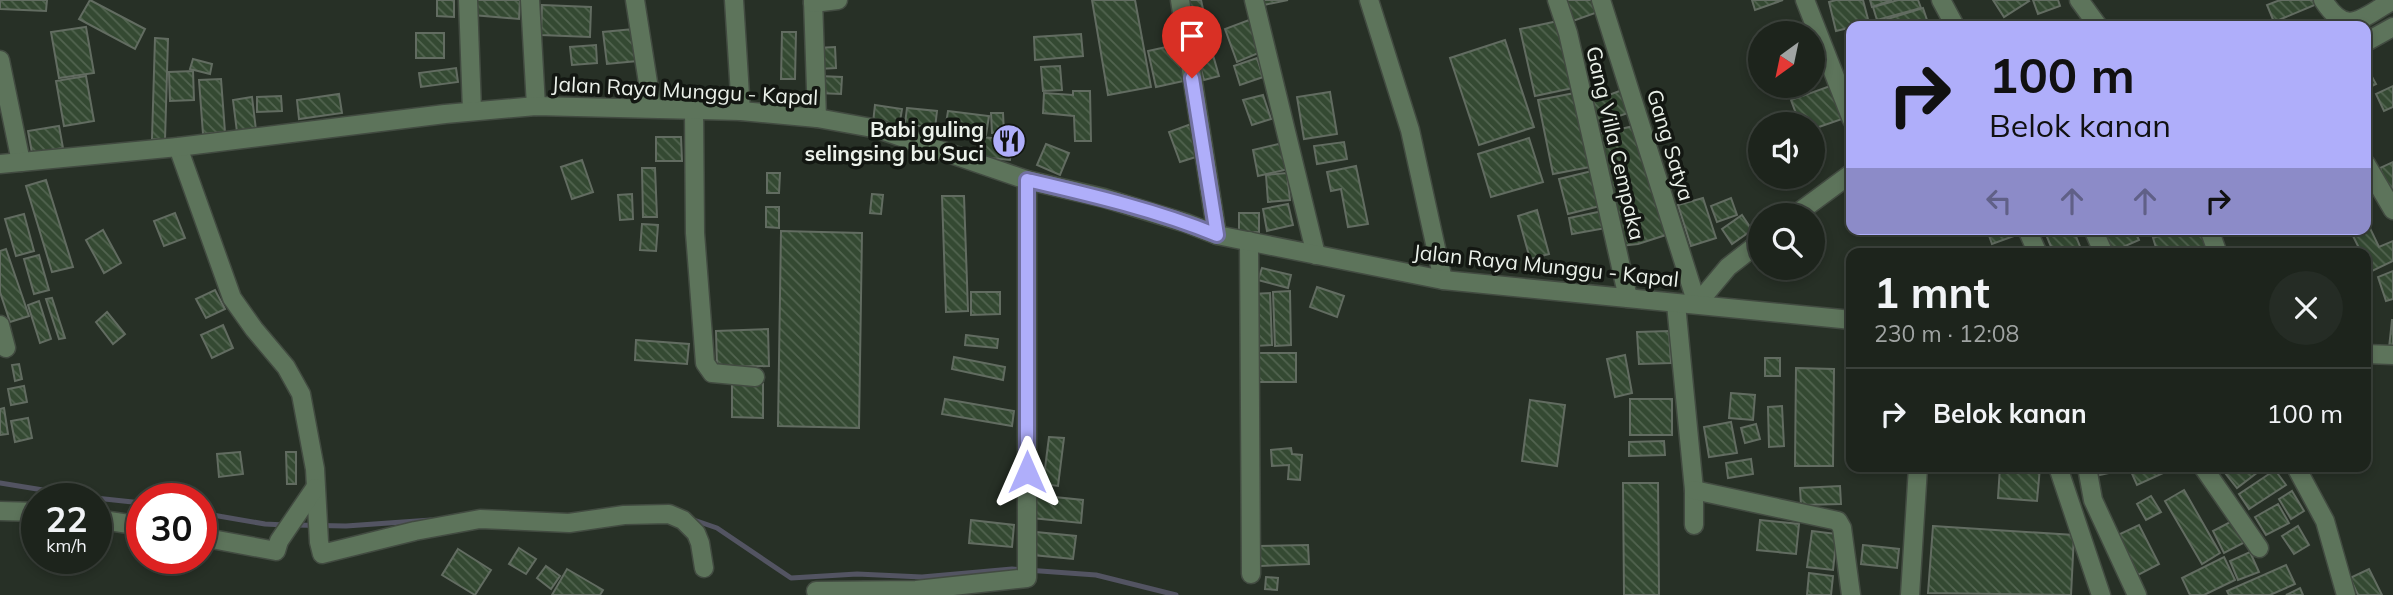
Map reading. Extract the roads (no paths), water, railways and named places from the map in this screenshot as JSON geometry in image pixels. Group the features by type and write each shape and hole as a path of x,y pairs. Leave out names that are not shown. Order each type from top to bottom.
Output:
{"street":[{"path":"468,0 472,111"},
{"path":"530,0 536,106"},
{"path":"635,0 652,108"},
{"path":"734,0 741,111"},
{"path":"817,118 813,2 838,0"},
{"path":"1180,0 1217,235"},
{"path":"1254,0 1316,255"},
{"path":"1369,0 1410,130 1443,280"},
{"name":"Gang Villa Cempaka","path":"1557,0 1568,33 1628,298"},
{"name":"Gang Satya","path":"1601,0 1697,304"},
{"path":"1805,0 1846,105"},
{"path":"1941,0 1952,21"},
{"path":"2079,0 2094,21"},
{"path":"2323,0 2333,16 2342,21"},
{"path":"2355,21 2392,1"},
{"path":"2371,39 2393,27"},
{"path":"0,60 21,162"},
{"name":"Jalan Raya Munggu - Kapal","path":"0,164 178,147 472,111 536,106 741,111 817,118 878,129 1027,180 1104,198 1217,235 1443,280 1846,319"},
{"path":"694,111 695,233 705,363 712,373 754,377"},
{"path":"178,147 232,298 286,367 301,394 312,442 321,552 324,554 415,531 480,519 569,523 624,515 669,514 683,520 696,533 704,568"},
{"path":"2371,173 2393,210"},
{"path":"1811,203 1846,177"},
{"path":"816,591 916,590 1027,578 1027,180"},
{"path":"1249,241 1251,574"},
{"path":"1697,304 1728,267 1748,251"},
{"path":"1676,304 1694,490 1694,525"},
{"path":"0,325 6,348"},
{"path":"2371,354 2393,355"},
{"path":"1910,595 1918,472"},
{"path":"2060,472 2101,595"},
{"path":"2088,472 2094,500 2137,595"},
{"path":"2206,472 2259,548"},
{"path":"2299,472 2325,521 2346,595"},
{"path":"1694,490 1838,520 1842,528 1851,595"},
{"path":"217,540 276,551 293,519 316,496"},
{"path":"0,512 21,512"}],"waterway":[{"path":"0,483 126,501"},
{"path":"217,516 285,525"},
{"path":"691,519 717,528 791,578 857,574 922,577 1012,569 1096,575 1176,595"},
{"path":"294,525 346,526 431,520"}],"place":[{"name":"Babi guling selingsing bu Suci","path":"1009,141"}]}
